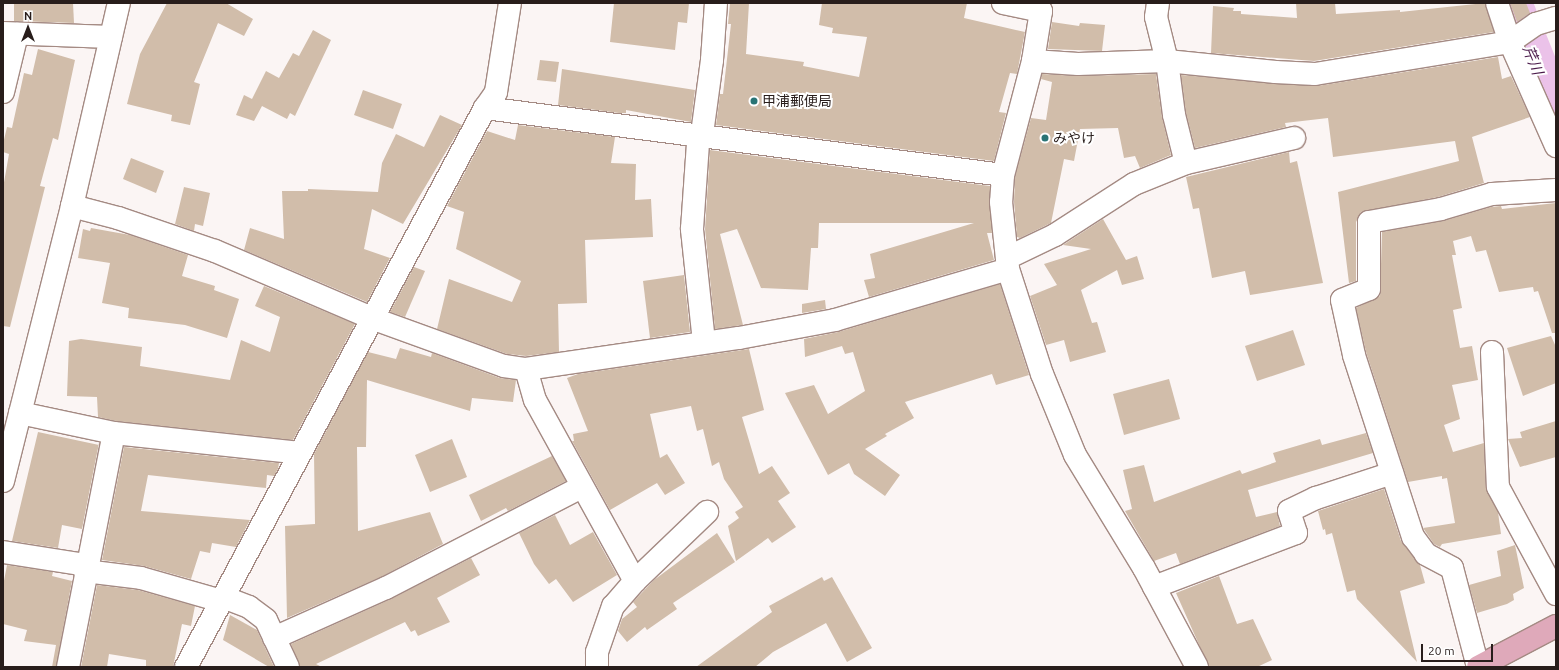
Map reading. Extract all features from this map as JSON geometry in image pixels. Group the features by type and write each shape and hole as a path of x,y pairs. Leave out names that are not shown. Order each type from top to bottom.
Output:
{"main road":[{"path":"1478,667 1556,626"}],"street":[{"path":"3,481 72,206 119,3"},
{"path":"186,667 300,453 374,319 485,108 496,92 510,3"},
{"path":"704,342 692,229 698,143 702,134 712,60 716,3"},
{"path":"1003,3 1041,11 1033,61 1003,175 1001,202 1007,263 1042,374 1075,455 1154,587 1197,667"},
{"path":"1158,3 1156,17 1167,61 1174,115 1186,163"},
{"path":"1497,3 1510,42 1556,146"},
{"path":"1033,61 1078,64 1167,61 1275,72 1315,74 1510,42 1546,21"},
{"path":"3,92 10,33 111,37"},
{"path":"485,108 702,134 1003,175"},
{"path":"72,206 118,218 215,251 374,319 504,366 526,369 704,342 835,320 1007,263 1055,235 1134,184 1186,163 1294,138"},
{"path":"1478,667 1452,568 1426,554 1413,537 1354,355 1342,300 1369,289 1369,222 1440,209 1492,194 1556,190"},
{"path":"1492,352 1498,487 1556,594"},
{"path":"526,369 536,400 582,487 635,581"},
{"path":"20,413 114,433 300,453"},
{"path":"68,667 86,568 114,433"},
{"path":"1154,587 1296,533 1290,511 1316,498 1392,473"},
{"path":"274,638 386,588 582,487"},
{"path":"597,667 597,652 613,606 635,581 707,512"},
{"path":"3,552 141,578 249,607 266,620 288,667"}],"building":[{"path":"14,3 73,3 74,23 14,21"},
{"path":"167,3 226,3 253,19 244,36 218,23 194,82 200,84 190,125 171,121 172,115 127,104 140,54"},
{"path":"614,3 689,3 687,23 678,22 675,50 610,42"},
{"path":"730,3 749,3 746,54 804,62 803,66 859,77 867,37 832,33 833,28 819,25 822,3 967,3 964,18 1025,32 1017,74 1010,73 999,112 1006,113 994,161 716,125 720,94 723,94 731,24 728,24"},
{"path":"1296,3 1335,3 1336,14 1400,10 1400,12 1485,3 1494,32 1314,61 1211,53 1213,6 1234,8 1233,11 1241,11 1241,14 1297,18"},
{"path":"1510,3 1526,3 1530,13 1517,22"},
{"path":"1052,22 1079,26 1080,23 1105,25 1102,51 1048,49"},
{"path":"313,30 331,40 295,116 290,113 287,119 262,106 254,121 236,115 244,95 252,99 266,71 279,78 293,53 299,56"},
{"path":"38,49 75,60 58,140 53,138 40,186 45,187 10,327 3,326 3,188 9,154 3,152 3,144 7,127 12,128 24,73 32,75"},
{"path":"1498,57 1502,79 1511,76 1530,117 1472,137 1484,183 1438,197 1361,212 1356,222 1356,281 1349,283 1338,192 1459,161 1455,141 1333,157 1328,118 1285,123 1286,127 1195,148 1186,113 1181,75 1317,86"},
{"path":"540,60 559,62 556,82 537,80"},
{"path":"562,69 695,90 691,122 626,110 626,113 619,113 558,105"},
{"path":"1042,74 1078,76 1156,74 1162,117 1171,155 1140,168 1135,156 1124,158 1118,128 1080,129 1074,161 1064,159 1051,223 1020,238 1017,237 1014,202 1015,177 1031,118 1046,120 1052,82 1041,79"},
{"path":"363,90 402,104 393,129 354,115"},
{"path":"440,115 462,125 403,224 372,209 364,249 390,258 367,302 244,250 250,228 284,239 282,191 308,191 308,189 378,192 382,163 396,134 424,147"},
{"path":"518,125 615,137 611,163 636,164 635,200 651,199 653,237 585,240 587,303 558,304 559,352 526,356 507,354 437,329 449,279 512,302 521,281 456,249 464,212 447,206 487,131 515,140"},
{"path":"710,150 990,186 992,233 987,233 994,260 869,297 864,280 875,278 870,254 974,223 819,223 818,248 811,248 808,290 761,288 737,229 720,234 743,325 715,329 705,229"},
{"path":"1289,152 1290,163 1297,161 1323,283 1250,295 1245,271 1212,278 1199,208 1193,209 1186,177"},
{"path":"131,158 164,171 156,193 123,179"},
{"path":"184,187 210,193 203,226 195,224 194,231 175,224"},
{"path":"1556,203 1556,333 1552,333 1538,291 1534,292 1533,287 1499,292 1486,250 1476,252 1471,236 1453,241 1456,255 1452,255 1462,308 1453,310 1460,348 1472,346 1478,380 1452,385 1460,419 1444,425 1453,452 1484,443 1486,488 1498,512 1501,534 1442,544 1440,547 1434,544 1423,528 1455,523 1447,478 1442,479 1442,476 1408,482 1366,352 1356,308 1380,296 1382,232 1443,221 1491,207 1501,206 1502,209"},
{"path":"1103,219 1126,260 1137,256 1144,279 1122,285 1117,270 1081,290 1092,323 1097,322 1106,352 1070,362 1064,340 1046,345 1030,296 1057,285 1044,264 1091,249 1063,245"},
{"path":"91,228 130,235 188,255 182,276 215,286 214,290 239,299 227,338 185,325 128,318 129,308 102,303 110,263 78,258 83,229 90,231"},
{"path":"414,267 425,271 405,317 390,312"},
{"path":"684,275 690,332 650,338 643,281"},
{"path":"1000,284 1029,375 996,385 992,374 905,402 914,418 885,434 887,436 865,449 900,475 885,496 854,474 849,463 828,475 785,393 814,385 828,414 865,391 853,352 845,354 842,346 805,357 804,339 838,332"},
{"path":"264,286 355,324 293,440 116,421 98,417 97,397 67,396 69,341 81,339 142,347 140,366 230,380 241,340 270,352 280,317 255,306"},
{"path":"825,300 826,309 802,313 802,304"},
{"path":"1293,330 1305,365 1257,381 1245,346"},
{"path":"1551,336 1556,347 1556,383 1523,396 1507,348"},
{"path":"400,348 431,357 432,353 500,378 516,380 513,402 472,398 470,411 367,380 366,447 357,447 358,531 430,512 443,544 381,577 287,618 285,526 315,524 314,454 368,352 396,359"},
{"path":"749,349 764,410 742,417 759,474 772,466 790,493 778,501 796,527 772,543 768,538 736,561 728,526 739,518 735,512 743,507 724,479 719,462 712,466 703,429 697,431 691,406 650,414 660,458 667,454 685,483 665,495 657,483 610,510 572,441 574,441 573,434 588,431 567,378 578,374"},
{"path":"1169,379 1180,419 1124,435 1113,394"},
{"path":"1556,421 1556,457 1520,467 1508,439 1522,438 1520,432"},
{"path":"38,432 99,445 82,529 62,525 58,548 12,541"},
{"path":"1366,433 1373,453 1248,490 1256,517 1277,512 1280,526 1180,564 1176,553 1154,561 1125,511 1132,509 1123,470 1144,465 1154,502 1240,470 1242,474 1276,462 1273,453 1320,439 1322,445"},
{"path":"452,439 467,477 430,492 415,455"},
{"path":"124,447 279,463 278,469 274,476 267,475 266,488 148,475 141,511 250,520 236,547 212,543 210,553 200,551 191,579 144,566 102,560"},
{"path":"552,456 566,481 508,511 506,508 481,521 469,495"},
{"path":"1384,489 1401,541 1420,565 1425,583 1400,591 1417,662 1357,599 1355,590 1347,592 1332,533 1326,535 1325,529 1323,530 1318,511"},
{"path":"555,515 570,545 593,532 617,575 573,602 556,579 549,584 534,564 519,533"},
{"path":"717,533 735,562 673,603 677,609 647,630 645,627 627,642 618,631 622,619 637,607 633,602 654,580"},
{"path":"1515,545 1524,588 1513,594 1514,600 1507,604 1477,613 1469,585 1501,576 1497,551"},
{"path":"471,558 480,575 437,598 450,622 418,636 415,630 411,632 405,622 316,664 322,667 300,667 291,644 391,599"},
{"path":"7,565 53,572 52,576 72,581 56,667 52,667 56,645 24,641 27,630 3,624 3,586"},
{"path":"1219,576 1237,624 1253,619 1272,660 1257,667 1209,667 1176,593"},
{"path":"822,577 824,581 832,577 872,648 847,662 826,623 773,652 755,667 696,667 772,612 769,606"},
{"path":"97,585 138,590 195,606 191,626 182,624 173,667 146,667 146,660 109,654 107,667 81,667"},
{"path":"230,615 257,630 274,667 269,667 223,640"}],"waterway":[{"name":"芹川","path":"1510,3 1556,117"}],"place":[{"name":"甲浦郵便局","path":"754,101"},
{"name":"みやけ","path":"1045,138"}]}
